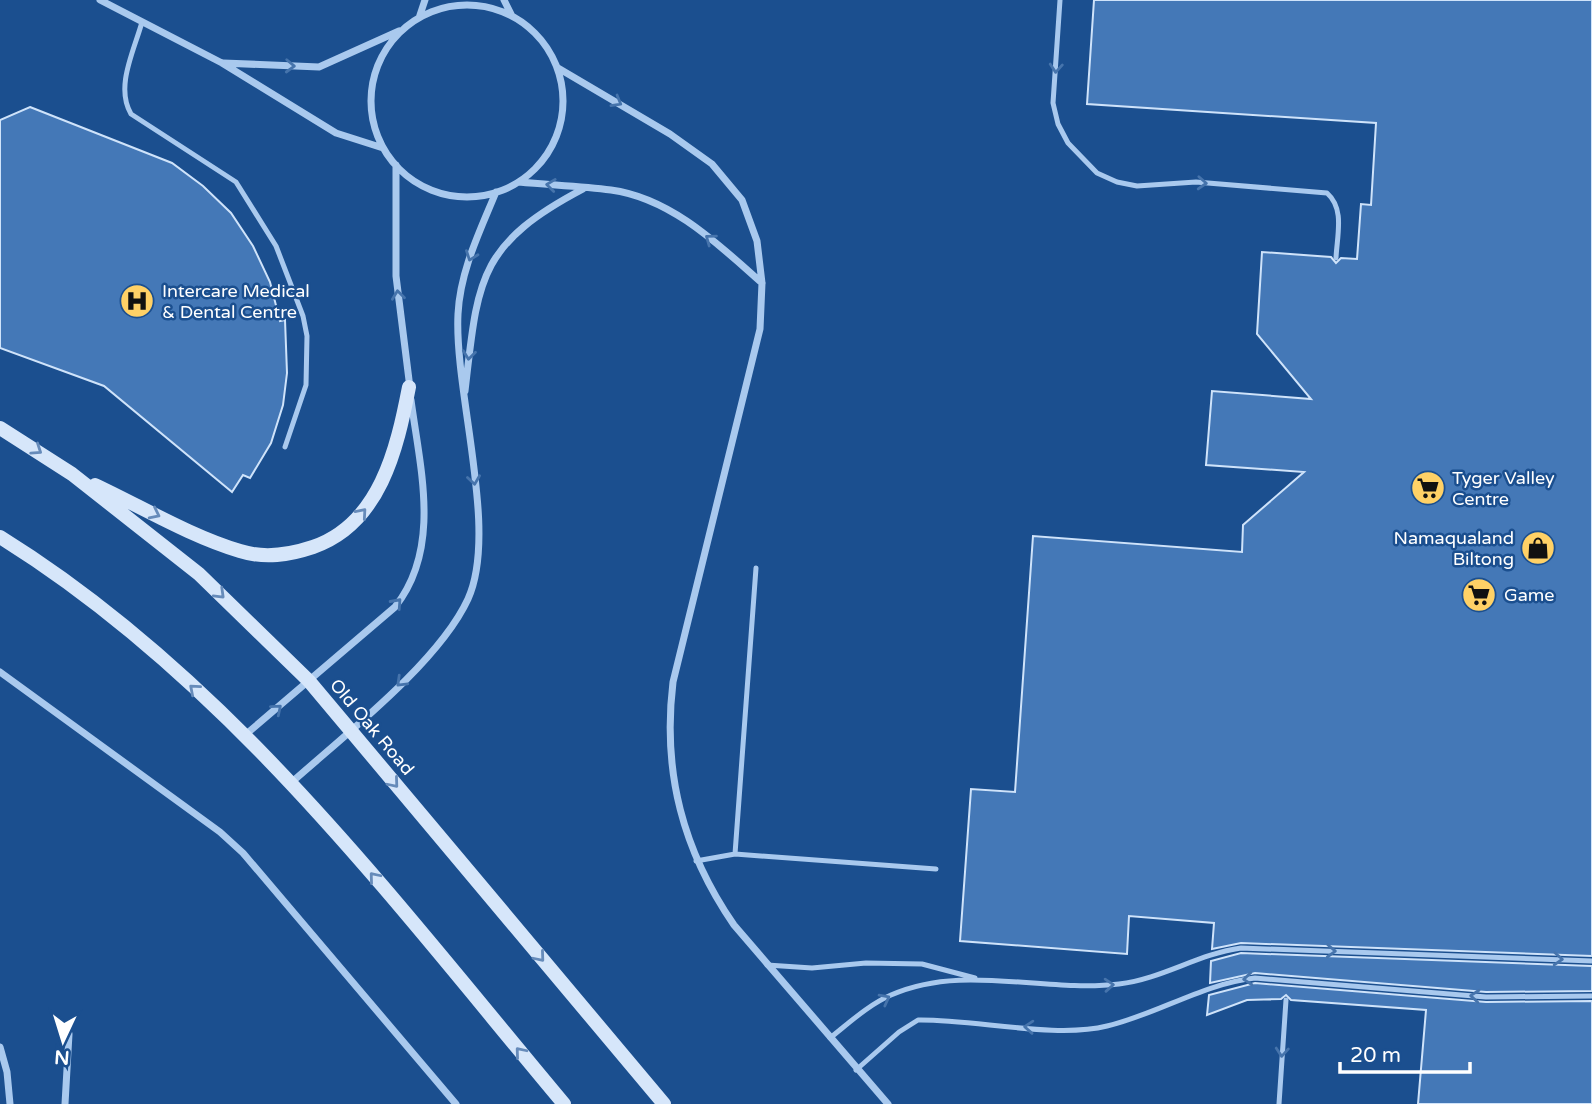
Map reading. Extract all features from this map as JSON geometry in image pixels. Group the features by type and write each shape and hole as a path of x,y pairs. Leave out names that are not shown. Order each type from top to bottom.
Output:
{"main road":[{"path":"72,474 241,551 262,555 302,551 347,529 371,502 400,431 410,387"},
{"name":"Old Oak Road","path":"0,429 72,474 200,574 309,681 664,1104"},
{"path":"0,537 79,588 292,782 564,1104"}],"street":[{"path":"100,0 222,63 336,133 383,148"},
{"path":"419,18 425,0"},
{"path":"504,0 512,16"},
{"path":"222,63 319,67 403,29 419,18 455,6 475,5 512,16 539,37 558,68 563,107 559,128 538,166 519,182 475,197 442,193 413,180 396,165 383,148 374,125 371,90 381,57 403,29"},
{"path":"558,68 670,134 729,181 751,220 757,241 763,304 754,358 671,694 669,757 674,794 696,861 727,915 856,1070 888,1104"},
{"path":"244,736 395,607 416,572 425,501 396,276 396,165"},
{"path":"519,182 612,190 666,209 722,248 762,283"},
{"path":"464,402 475,311 488,268 518,229 583,189"},
{"path":"292,782 350,731 440,643 470,595 478,539 476,494 458,365 461,288 496,192"},
{"path":"0,672 220,832 243,853 456,1104"},
{"path":"65,1104 69,1034"},
{"path":"0,1047 7,1072 10,1104"}],"lane":[{"path":"1060,0 1053,103 1058,124 1082,160 1116,182 1137,186 1196,183 1326,193 1338,205 1336,258"},
{"path":"142,22 122,92 126,106 131,114 227,175 244,191 276,246 303,316 307,336 306,385 285,447"},
{"path":"736,854 756,568"},
{"path":"696,861 736,854 936,869"},
{"path":"767,965 812,968 866,963 922,964 979,979 1082,987 1122,984 1212,952 1241,948 1592,961"},
{"path":"856,1070 899,1032 918,1020 1054,1029 1106,1027 1218,984 1255,978 1486,997 1592,996"},
{"path":"830,1038 863,1011 891,995 920,986 979,979"},
{"path":"1279,1104 1286,1000"}],"building":[{"name":"Tyger Valley Centre","path":"1094,0 1592,0 1592,956 1241,943 1212,949 1214,923 1129,916 1127,954 960,941 971,789 1015,792 1033,536 1242,552 1243,525 1304,472 1206,465 1212,391 1311,399 1257,334 1262,252 1331,257 1336,263 1341,258 1357,259 1361,204 1371,205 1376,123 1087,104"},
{"name":"Intercare Medical & Dental Centre","path":"30,107 172,163 203,186 231,213 253,246 270,282 280,321 285,320 287,373 283,405 271,443 250,478 243,475 232,492 104,386 0,348 0,120"},
{"path":"1241,953 1592,966 1592,991 1486,992 1255,973 1210,983 1211,961"},
{"path":"1255,983 1486,1002 1592,1001 1592,1104 1418,1104 1426,1010 1291,1000 1286,995 1281,999 1247,1000 1207,1015 1209,995"}],"place":[{"name":"Intercare Medical & Dental Centre","path":"137,301"},
{"name":"Tyger Valley Centre","path":"1428,488"},
{"name":"Namaqualand Biltong","path":"1538,548"},
{"name":"Game","path":"1479,595"}]}
